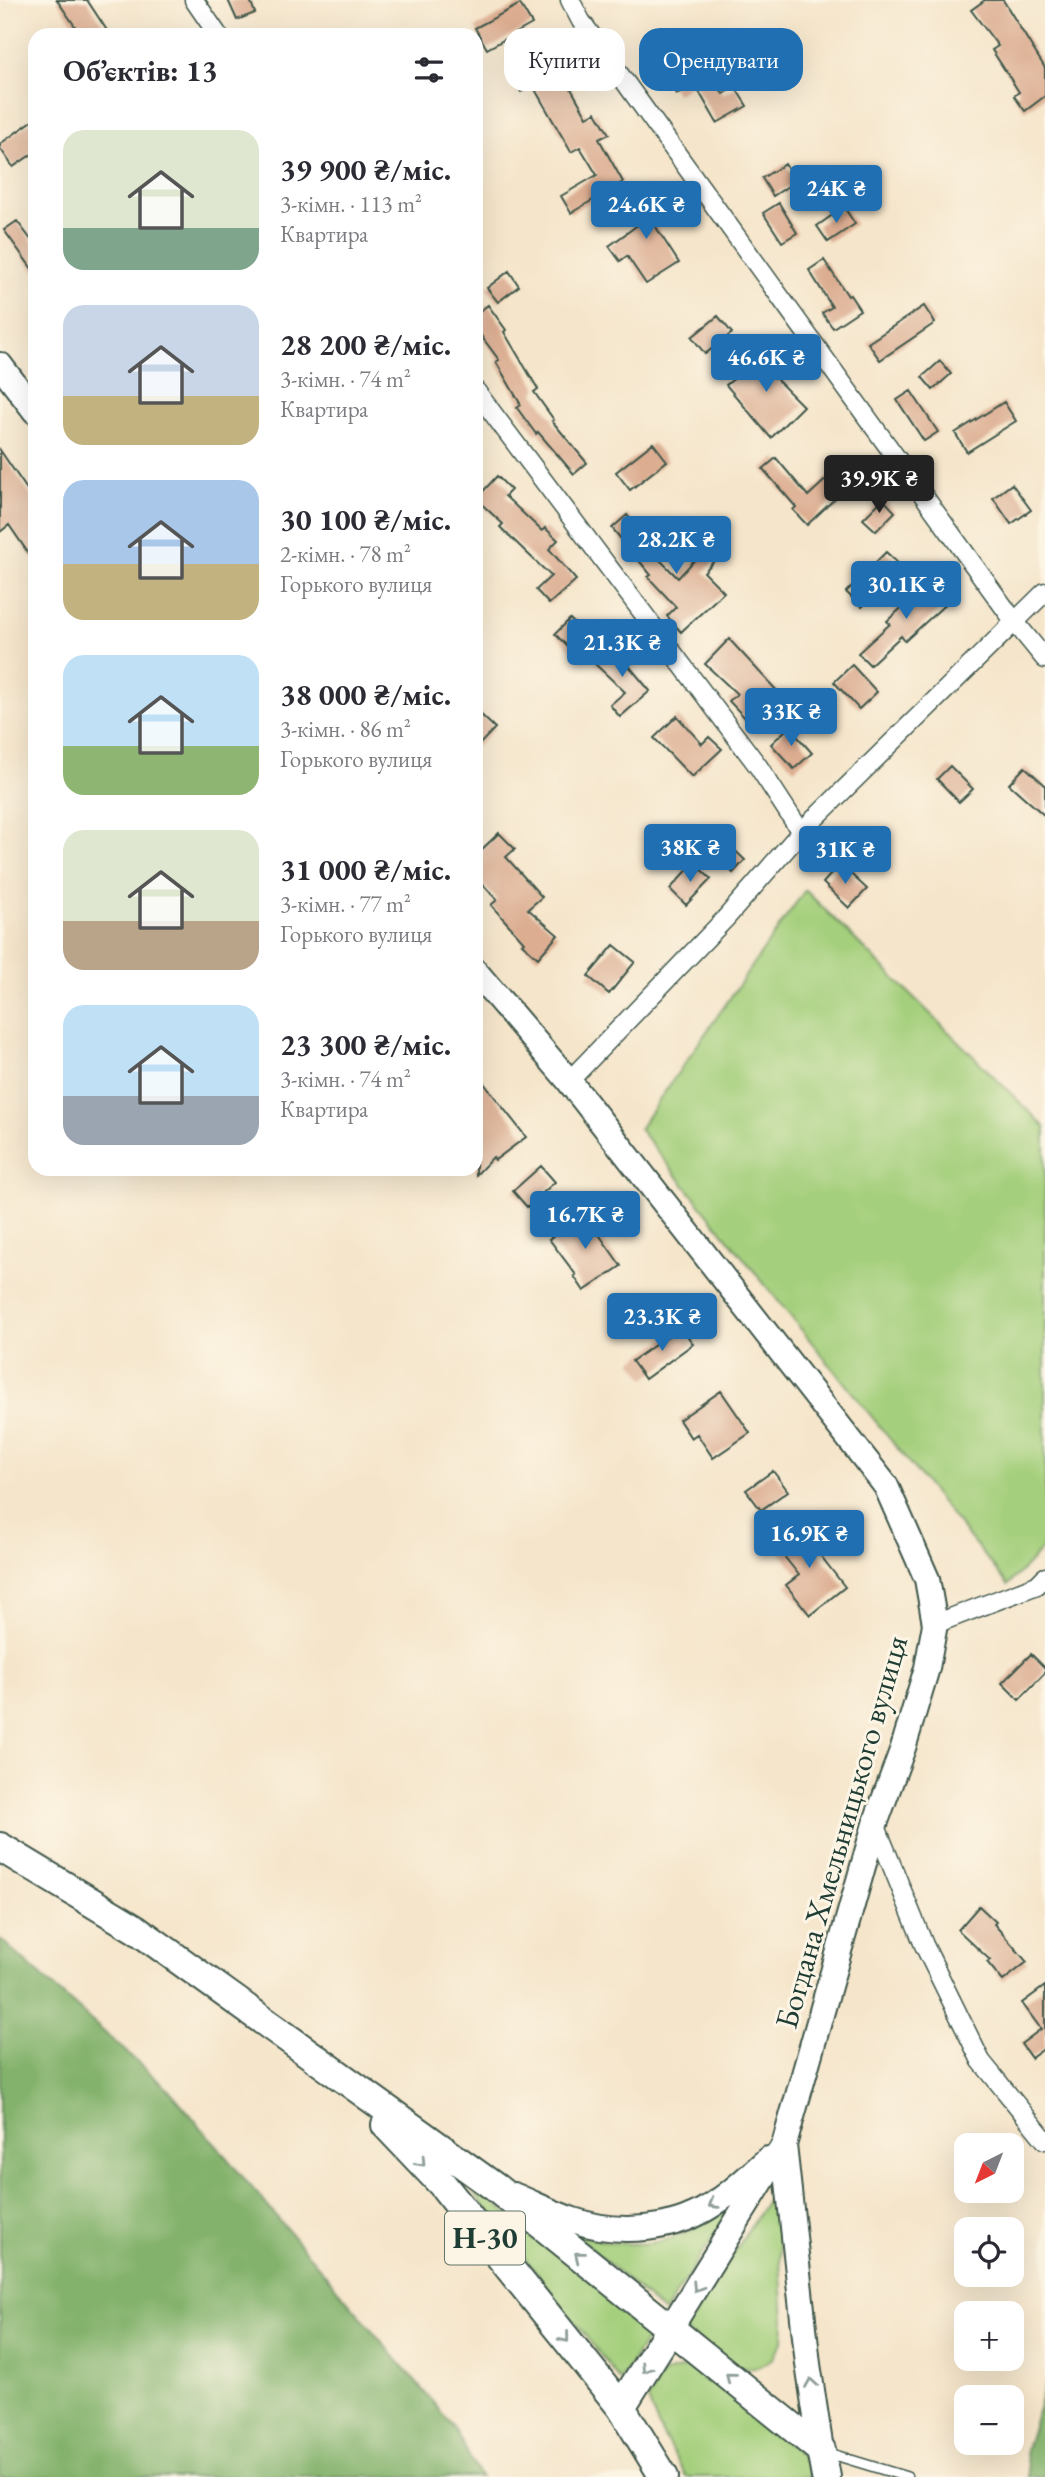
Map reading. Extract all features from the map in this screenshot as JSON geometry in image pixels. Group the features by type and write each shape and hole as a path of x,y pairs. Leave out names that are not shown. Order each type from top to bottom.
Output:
{"main road":[{"name":"Н-30","path":"0,1847 136,1929 496,2188 670,2329 823,2464"},
{"name":"Н-30","path":"340,2077 442,2184 621,2407 664,2477"},
{"path":"621,2407 670,2329"}],"street":[{"path":"194,0 213,28"},
{"path":"570,0 581,21 1014,621 1045,659"},
{"path":"0,365 28,402"},
{"path":"483,400 758,766 801,832"},
{"path":"569,1081 725,919 801,832 1045,592"},
{"name":"Богдана Хмельницького вулиця","path":"483,980 569,1081 886,1486 927,1579 935,1624 926,1668 903,1748 875,1824 784,2145"},
{"path":"935,1624 1042,1585"},
{"path":"875,1824 924,1945 981,2061 1045,2140"},
{"path":"496,2188 575,2221 615,2229 655,2227 686,2219 717,2203 784,2145"},
{"path":"670,2329 784,2145"},
{"path":"784,2145 808,2364 823,2464"}],"lane":[{"path":"823,2464 907,2477"}],"green space":[{"path":"805,890 1045,1127 1045,1546 1008,1585 639,1129"},
{"path":"0,1939 172,2093 453,2426 480,2477 0,2477"},
{"path":"460,2175 652,2331 620,2380"},
{"path":"775,2188 784,2319 783,2341 773,2358 758,2367 738,2369 685,2331"},
{"path":"739,2197 664,2313 575,2234 622,2244 663,2241 701,2225"},
{"path":"689,2367 712,2381 807,2460 810,2477 686,2477 658,2426 648,2400 662,2376 673,2370"},
{"path":"1045,2385 1045,2477 1029,2477 1025,2453"}],"building":[{"path":"57,0 87,0 105,28 76,28"},
{"path":"228,0 250,0 255,13 237,20"},
{"path":"985,0 1003,0 1045,68 1045,96 1025,111 1014,96 1019,92 992,50 998,46 971,10"},
{"path":"520,4 532,24 525,28 504,28 504,40 487,49 483,42 483,28 475,28"},
{"path":"536,91 572,91 587,117 596,112 609,134 599,139 623,182 571,213 561,196 597,175 580,147 571,152"},
{"path":"699,91 721,91 723,94 738,91 747,106 717,123"},
{"path":"28,124 28,157 13,167 0,144"},
{"path":"785,164 796,181 773,196 762,178"},
{"path":"652,190 667,209 652,221 679,263 646,284 627,256 620,261 609,246 639,224 628,210"},
{"path":"779,203 797,233 782,242 763,213"},
{"path":"844,207 855,224 828,242 817,226"},
{"path":"17,221 28,236 28,263 4,230"},
{"path":"824,260 860,310 833,328 822,313 832,307 809,270"},
{"path":"509,271 519,286 498,302 487,288"},
{"path":"488,305 506,330 504,332 538,389 534,392 554,420 552,421 587,463 574,474 538,432 536,434 517,408 521,405 496,362 499,360 483,338 483,309"},
{"path":"924,306 935,323 880,360 868,343"},
{"path":"718,316 732,333 705,354 692,337"},
{"path":"772,349 786,367 773,376 803,406 771,438 726,385"},
{"path":"940,361 951,374 933,390 922,377"},
{"path":"911,391 938,432 924,441 897,400"},
{"path":"1004,402 1016,421 967,452 955,433"},
{"path":"653,443 667,461 630,490 616,472"},
{"path":"0,450 28,491 28,553 9,525 0,532"},
{"path":"776,458 808,496 845,462 859,476 807,525 793,510 796,507 763,469"},
{"path":"497,476 511,490 505,496 542,531 545,528 558,540 549,549 576,580 549,604 536,590 551,576 500,527 503,524 483,505 483,491"},
{"path":"1012,484 1031,510 1011,524 993,498"},
{"path":"883,499 895,512 876,531 863,519"},
{"path":"627,515 651,544 647,547 678,578 715,538 726,548 704,572 724,592 681,632 667,616 676,607 648,577 651,575 612,528"},
{"path":"886,552 902,567 862,607 846,592"},
{"path":"931,581 949,601 905,641 901,636 870,665 858,653 890,624 887,621"},
{"path":"570,619 592,641 577,656 555,634"},
{"path":"729,639 779,693 749,722 729,701 737,694 705,664"},
{"path":"616,642 630,654 624,660 650,691 620,717 610,705 625,692 595,664"},
{"path":"852,665 877,692 859,709 834,682"},
{"path":"677,716 702,744 709,737 722,749 692,777 654,738"},
{"path":"483,717 495,728 483,741"},
{"path":"789,727 812,753 794,769 771,744"},
{"path":"950,766 973,789 959,802 937,779"},
{"path":"1025,767 1045,785 1045,816 1009,784"},
{"path":"499,833 515,849 506,857 542,897 528,909 558,935 538,958 522,944 524,942 491,905 497,900 483,885 483,848"},
{"path":"726,842 745,860 733,873 714,854"},
{"path":"694,863 711,879 686,905 670,889"},
{"path":"840,864 867,889 849,908 823,883"},
{"path":"614,945 635,962 609,994 588,976"},
{"path":"483,1082 526,1137 495,1160 493,1157 483,1168"},
{"path":"541,1166 555,1182 527,1207 513,1191"},
{"path":"586,1212 601,1231 598,1233 621,1266 584,1291 574,1276 576,1275 549,1239"},
{"path":"681,1327 693,1344 645,1379 632,1361"},
{"path":"721,1391 750,1433 713,1458 697,1434 691,1438 679,1420"},
{"path":"773,1471 788,1491 761,1510 746,1490"},
{"path":"803,1522 816,1537 810,1542 845,1587 810,1615 786,1585 799,1575 775,1545"},
{"path":"1031,1654 1045,1668 1045,1673 1019,1700 1002,1683"},
{"path":"979,1906 996,1922 994,1924 1027,1962 1003,1981 987,1962 990,1960 958,1930"},
{"path":"1045,1986 1045,2048 1031,2058 1021,2044 1041,2029 1022,2003"}]}
